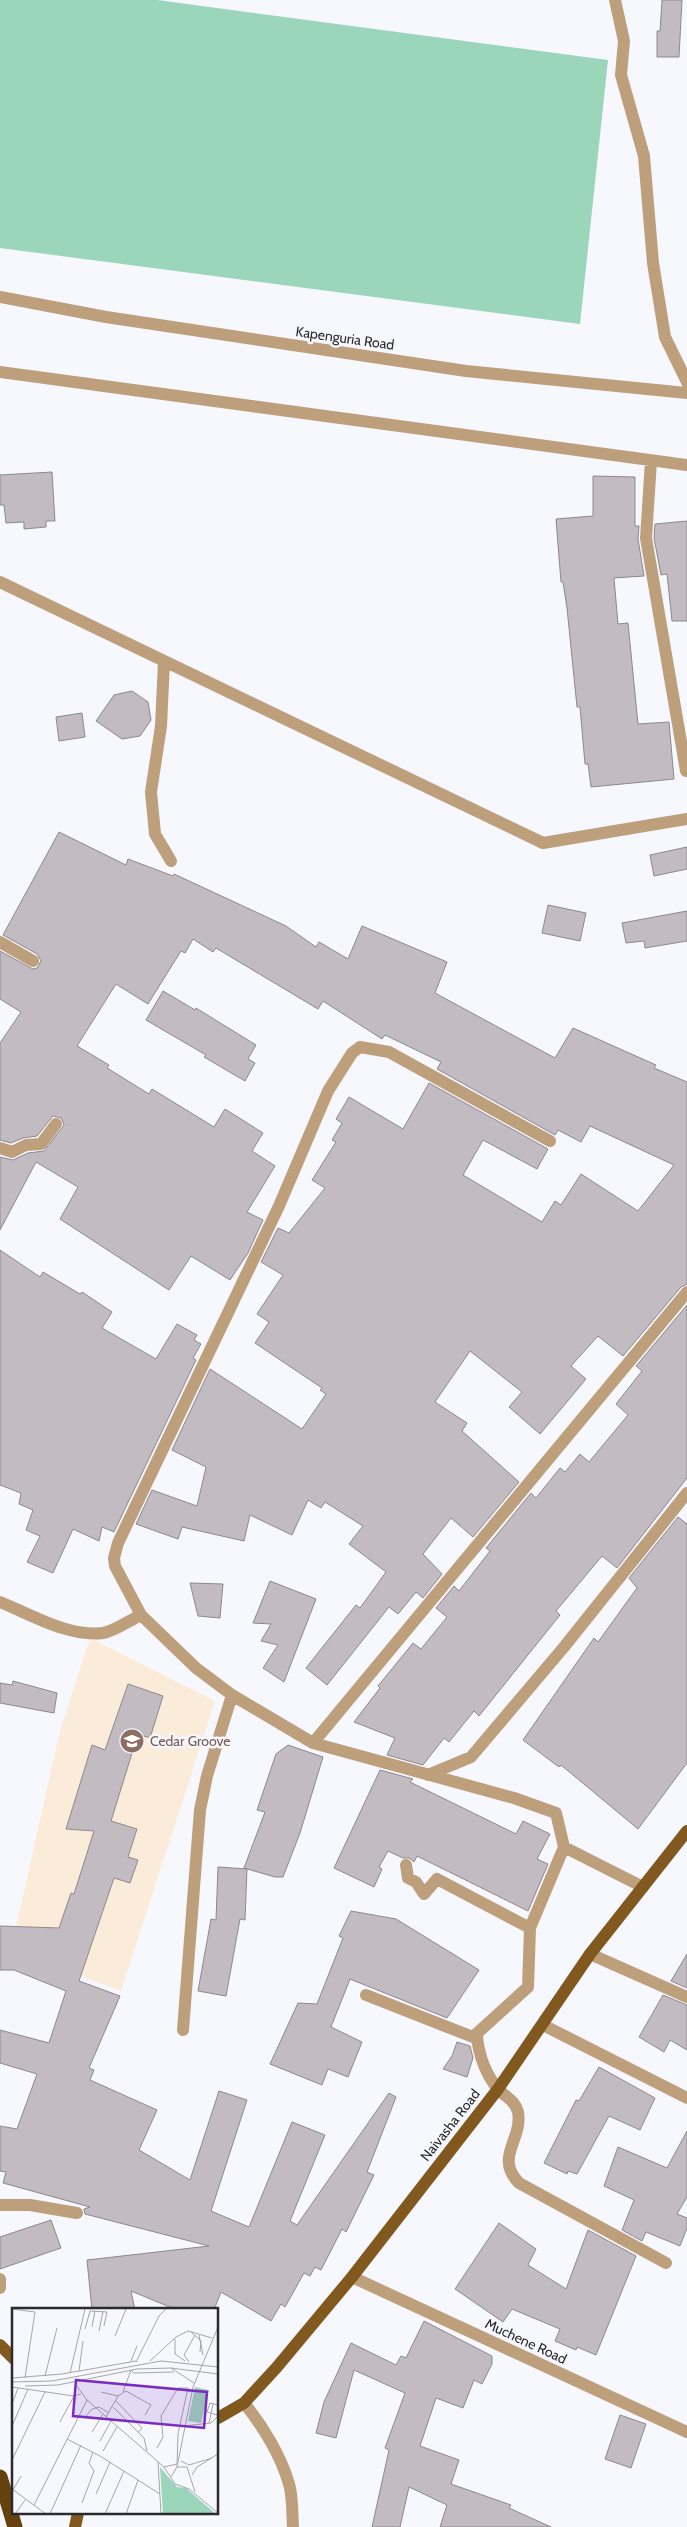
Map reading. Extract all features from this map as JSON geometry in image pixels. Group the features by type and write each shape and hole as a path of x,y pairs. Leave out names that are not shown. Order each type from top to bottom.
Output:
{"highway":[{"path":"0,2477 15,2527"}],"main road":[{"name":"Naivasha Road","path":"219,2417 244,2403 278,2367 352,2277 498,2089 590,1954 687,1831"},
{"path":"0,2345 12,2357"}],"street":[{"path":"615,0 624,41 621,75 644,156 653,263 665,337 687,382"},
{"name":"Kapenguria Road","path":"0,297 106,317 456,370 687,393"},
{"path":"0,372 651,462 687,465"},
{"path":"651,462 646,538 686,771"},
{"path":"0,582 543,843 687,819"},
{"path":"164,661 161,726 151,792 155,834 171,860"},
{"path":"0,942 33,961"},
{"path":"473,2037 528,1987 530,1928 564,1847 556,1814 514,1798 313,1743 232,1695 196,1668 142,1615 115,1566 114,1558 118,1543 279,1206 328,1090 352,1053 360,1047 389,1052 550,1141"},
{"path":"0,1148 12,1152 26,1145 41,1144 56,1124"},
{"path":"313,1743 687,1292"},
{"path":"428,1775 471,1757 564,1647 687,1493"},
{"path":"0,1602 80,1633 104,1633 142,1615"},
{"path":"183,2030 200,1810 207,1776 232,1695"},
{"path":"564,1847 643,1888"},
{"path":"406,1865 408,1878 416,1882 424,1894 437,1878 530,1928"},
{"path":"590,1954 687,1997"},
{"path":"366,1995 477,2037 479,2056 498,2089 512,2100 517,2109 518,2118 507,2162 510,2173 519,2183 666,2263"},
{"path":"543,2025 687,2098"},
{"path":"0,2205 30,2205 77,2213"},
{"name":"Muchene Road","path":"352,2277 687,2432"},
{"path":"0,2279 0,2288"},
{"path":"244,2403 256,2417 268,2438 290,2485 293,2527"}],"shaded area":[{"path":"90,1638 215,1701 121,1991 11,1950 60,1731"}],"green space":[{"path":"0,0 157,0 608,60 580,324 0,248"}],"building":[{"path":"662,0 682,0 679,57 657,57 657,31 660,31"},
{"path":"52,472 55,521 46,521 46,527 24,529 24,522 6,523 4,505 0,505 0,475"},
{"path":"593,476 635,477 635,526 639,526 638,539 644,576 614,578 618,624 628,623 638,724 669,722 674,779 591,787 588,764 585,764 580,707 577,707 567,608 563,582 561,582 556,519 593,516"},
{"path":"687,521 687,621 672,621 667,574 661,575 654,538 655,524"},
{"path":"132,691 148,702 151,720 140,736 122,739 96,721 114,695"},
{"path":"82,713 85,737 59,741 56,717"},
{"path":"59,832 126,865 128,859 173,876 174,874 286,926 316,947 319,942 348,959 362,926 447,962 435,993 555,1058 573,1028 656,1065 654,1068 687,1082 687,1284 681,1287 623,1356 598,1336 571,1366 586,1379 540,1434 509,1407 522,1392 470,1351 435,1402 467,1423 462,1431 519,1482 473,1537 451,1518 423,1554 442,1574 423,1598 416,1592 398,1614 389,1607 327,1685 306,1668 356,1605 360,1608 386,1572 349,1544 363,1526 325,1502 321,1508 308,1500 292,1535 250,1515 244,1541 182,1527 178,1539 136,1524 152,1490 197,1506 206,1467 172,1450 210,1369 302,1429 326,1394 320,1390 322,1388 255,1343 269,1322 257,1314 283,1275 261,1262 278,1228 289,1233 325,1188 312,1180 336,1142 332,1140 342,1123 336,1119 349,1097 403,1129 429,1083 548,1149 537,1169 483,1140 463,1175 542,1222 555,1201 561,1205 581,1174 638,1211 674,1165 590,1126 581,1142 558,1130 555,1135 437,1069 441,1062 385,1035 382,1039 323,1001 318,1009 216,948 213,952 193,939 185,953 181,951 148,1004 116,984 77,1046 109,1065 107,1068 149,1094 152,1089 214,1127 225,1109 263,1133 252,1151 275,1166 247,1212 263,1220 248,1253 230,1280 191,1256 169,1290 60,1219 78,1187 36,1162 0,1230 0,1157 13,1160 28,1153 44,1151 64,1125 61,1118 53,1116 37,1136 23,1138 11,1143 0,1140 0,1043 21,1012 0,999 0,951 33,969 37,968 41,961 37,954 3,935"},
{"path":"687,847 687,869 654,876 650,855"},
{"path":"548,905 586,913 580,941 542,933"},
{"path":"687,911 687,941 645,948 644,941 626,943 622,923"},
{"path":"163,991 195,1010 196,1008 256,1045 248,1059 255,1063 245,1081 204,1057 206,1055 146,1020"},
{"path":"0,1250 40,1277 43,1272 80,1294 82,1292 112,1312 102,1328 156,1359 177,1324 197,1335 194,1340 201,1344 193,1358 196,1360 114,1532 102,1527 99,1541 73,1529 53,1573 27,1562 40,1536 26,1530 33,1510 19,1504 21,1493 0,1485"},
{"path":"687,1305 687,1478 617,1568 602,1556 556,1611 560,1615 479,1716 474,1711 449,1742 444,1738 423,1765 387,1755 395,1738 354,1722 380,1688 378,1686 413,1643 421,1649 447,1617 436,1608 454,1586 459,1591 490,1551 486,1548 531,1493 536,1498 560,1468 565,1472 580,1454 589,1462 628,1415 616,1404 642,1371 636,1366"},
{"path":"678,1517 687,1524 687,1763 638,1829 561,1765 559,1767 523,1740 594,1638 598,1642 637,1588 629,1578"},
{"path":"270,1581 316,1599 284,1682 263,1668 278,1645 261,1641 271,1624 253,1623"},
{"path":"190,1583 223,1584 220,1618 198,1616"},
{"path":"13,1681 57,1693 54,1713 0,1703 0,1683 12,1685"},
{"path":"128,1684 163,1696 150,1738 138,1734 111,1821 137,1829 128,1857 138,1860 130,1883 114,1878 79,1981 120,1996 89,2068 94,2070 90,2080 157,2110 139,2150 190,2180 219,2091 247,2100 211,2211 249,2227 292,2122 325,2135 290,2221 297,2225 389,2093 396,2097 367,2172 374,2175 346,2232 342,2229 321,2270 315,2267 310,2276 304,2273 285,2307 281,2304 271,2321 221,2292 215,2308 172,2308 131,2291 135,2308 92,2308 87,2260 209,2246 85,2214 84,2209 90,2207 3,2183 6,2172 0,2171 0,2126 17,2129 37,2074 0,2063 0,2030 49,2043 66,1991 14,1970 0,1970 0,1926 59,1928 71,1893 74,1894 94,1831 66,1829 92,1745 105,1750"},
{"path":"288,1745 323,1757 300,1833 283,1877 275,1877 244,1868 265,1812 257,1810 276,1754"},
{"path":"380,1770 413,1779 410,1782 516,1834 523,1821 550,1834 537,1859 548,1864 528,1911 417,1856 414,1862 409,1858 403,1858 388,1851 379,1867 382,1869 374,1887 334,1868"},
{"path":"218,1867 247,1869 245,1920 240,1919 226,1996 198,1991 211,1919 216,1920"},
{"path":"351,1911 396,1919 479,1970 447,2018 350,1979 331,2027 362,2042 348,2077 328,2069 322,2085 270,2064 298,2003 317,2004 343,1938 339,1936"},
{"path":"687,1954 687,1988 671,1981"},
{"path":"663,1995 687,2005 687,2050 670,2040 664,2052 639,2037"},
{"path":"457,2042 470,2046 473,2058 467,2077 443,2069 452,2056"},
{"path":"599,2067 655,2098 640,2130 609,2116 577,2174 568,2171 567,2174 544,2163 576,2100 579,2101"},
{"path":"687,2131 687,2197 677,2214 687,2218 687,2228 680,2246 646,2232 642,2241 622,2230 634,2200 604,2186 618,2147 667,2168"},
{"path":"51,2220 61,2248 0,2269 0,2237"},
{"path":"499,2223 536,2249 528,2265 566,2289 588,2230 636,2256 596,2355 577,2347 576,2350 555,2341 560,2329 512,2309 503,2322 455,2289"},
{"path":"424,2321 492,2356 492,2364 482,2384 474,2380 463,2408 436,2398 420,2446 459,2460 451,2484 511,2505 509,2508 551,2527 440,2527 447,2505 409,2487 400,2527 372,2527 389,2450 385,2448 405,2393 354,2370 336,2438 316,2433 324,2402 351,2343 396,2365 401,2356 406,2358"},
{"path":"620,2415 646,2424 631,2468 605,2459"}],"place":[{"name":"Cedar Groove","path":"132,1741"}]}
